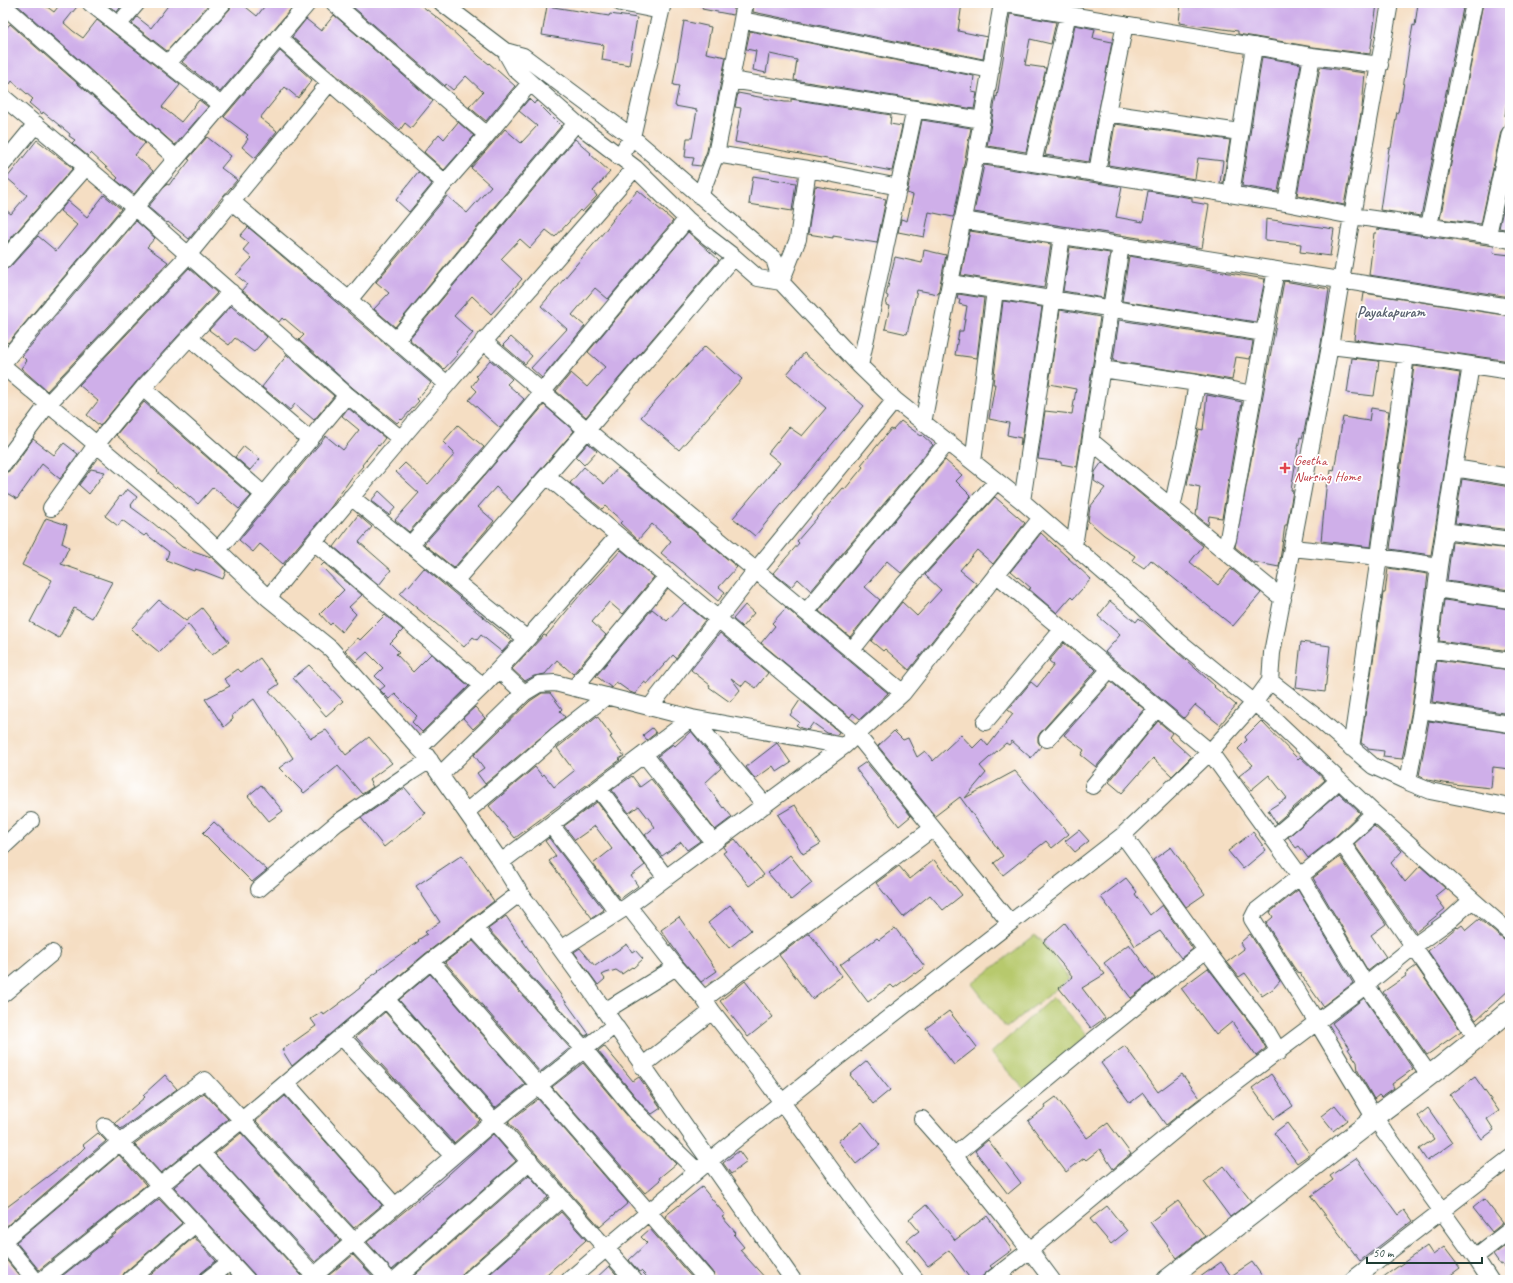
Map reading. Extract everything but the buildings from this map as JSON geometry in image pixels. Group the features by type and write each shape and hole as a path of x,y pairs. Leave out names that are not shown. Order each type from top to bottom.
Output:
{"street":[{"path":"90,3 221,105"},
{"path":"118,25 137,3"},
{"path":"168,63 222,3"},
{"path":"3,363 308,3"},
{"path":"334,3 487,135"},
{"path":"442,3 505,51 523,56 632,136 774,259 781,282 860,366 895,400 1022,502 1139,603 1176,639 1273,718 1374,813 1510,933"},
{"path":"619,157 632,136 662,7 621,3"},
{"path":"700,196 716,154 745,3"},
{"path":"924,423 962,220 976,154 1001,3 1312,56 1380,65"},
{"path":"570,1280 703,1166 782,1102 1123,835 1210,752 1254,703 1270,681 1272,653 1342,281 1352,216 1390,3"},
{"path":"1429,226 1474,3"},
{"path":"8,10 176,158"},
{"path":"1032,163 1068,14"},
{"path":"742,20 991,70"},
{"path":"1097,173 1107,113 1125,24"},
{"path":"278,37 445,183"},
{"path":"1231,194 1254,46"},
{"path":"505,51 515,69 576,123 635,168 687,219 708,237 758,278 781,282"},
{"path":"1286,203 1312,56"},
{"path":"731,80 982,120"},
{"path":"3,464 48,404 188,254 330,82"},
{"path":"349,300 530,82"},
{"path":"3,97 134,207 347,395 401,438"},
{"path":"860,366 915,109"},
{"path":"1107,113 1240,132"},
{"path":"396,340 576,123"},
{"path":"3,164 36,124"},
{"path":"1488,235 1506,169 1510,133"},
{"path":"716,154 808,169 899,187"},
{"path":"976,154 1286,203 1352,216 1488,235 1510,240"},
{"path":"3,261 86,167"},
{"path":"268,598 483,341 635,168"},
{"path":"781,282 798,239 808,169"},
{"path":"231,201 448,384"},
{"path":"410,545 478,469 687,219"},
{"path":"962,220 1510,307"},
{"path":"1022,502 1062,236"},
{"path":"1074,546 1121,245"},
{"path":"455,581 587,430 734,257"},
{"path":"1224,550 1228,539 1276,270"},
{"path":"950,283 1264,333"},
{"path":"973,462 995,290"},
{"path":"51,508 96,445 143,388 231,292"},
{"path":"190,338 310,440"},
{"path":"483,341 587,430 903,693"},
{"path":"1330,346 1406,355 1510,371"},
{"path":"1351,748 1380,557 1406,355"},
{"path":"1408,782 1421,710 1444,531 1471,365"},
{"path":"3,366 184,518 268,598 331,649 430,760 502,862 520,893 615,1025 703,1166 793,1280"},
{"path":"1102,369 1197,383 1253,394"},
{"path":"1172,508 1197,383"},
{"path":"143,388 264,495"},
{"path":"218,550 347,395"},
{"path":"650,707 756,570 895,400"},
{"path":"806,612 947,442"},
{"path":"1091,442 1283,599"},
{"path":"1454,468 1510,477"},
{"path":"547,476 857,735 1010,923"},
{"path":"852,650 905,583 997,481"},
{"path":"351,497 527,640"},
{"path":"561,949 623,909 666,878 857,735 903,693 1041,518"},
{"path":"1444,531 1510,540"},
{"path":"419,748 499,670 618,536"},
{"path":"314,542 483,686"},
{"path":"1292,548 1380,557 1439,566"},
{"path":"996,574 1210,752 1300,876 1366,985 1430,1076"},
{"path":"574,688 667,576"},
{"path":"1436,589 1510,600"},
{"path":"985,722 1063,629"},
{"path":"1428,650 1510,661"},
{"path":"1047,739 1110,668"},
{"path":"499,670 524,693"},
{"path":"1270,681 1314,715 1373,766 1430,791 1510,807"},
{"path":"440,775 524,693 539,684 555,683 692,718 844,746"},
{"path":"466,812 558,734 607,696"},
{"path":"1093,786 1157,708"},
{"path":"1421,710 1510,724"},
{"path":"502,862 692,718"},
{"path":"692,718 765,805"},
{"path":"644,754 713,842"},
{"path":"259,889 337,823 410,772 430,760"},
{"path":"1272,838 1339,780"},
{"path":"599,789 666,878"},
{"path":"1374,813 1342,843 1256,911 1252,919 1317,1022 1374,1117 1490,1280"},
{"path":"3,847 31,820"},
{"path":"551,825 708,1005 782,1102 864,1214 916,1280"},
{"path":"642,1066 708,1005 932,829"},
{"path":"1123,835 1206,950 1264,1026 1279,1052"},
{"path":"1342,843 1477,1038"},
{"path":"42,1280 242,1120 431,961 475,929 520,893"},
{"path":"991,1280 1030,1250 1192,1116 1366,985 1414,946 1450,920 1472,900"},
{"path":"475,929 584,1050 638,1113 703,1166"},
{"path":"955,1155 1095,1039 1206,950"},
{"path":"3,994 52,953"},
{"path":"431,961 707,1280"},
{"path":"605,1011 676,967"},
{"path":"386,999 634,1280"},
{"path":"1167,1280 1368,1124 1374,1117 1430,1076 1510,1010"},
{"path":"202,1152 314,1278 494,1120 615,1025"},
{"path":"341,1036 453,1156"},
{"path":"35,1280 3,1241 120,1142 205,1080 389,1280"},
{"path":"286,1083 395,1206"},
{"path":"922,1119 955,1155 1052,1280"},
{"path":"105,1126 247,1280"},
{"path":"1352,1280 1510,1158"},
{"path":"395,1280 530,1161"},
{"path":"470,1280 562,1198"},
{"path":"130,1280 196,1224"},
{"path":"1475,1257 1510,1230"},
{"path":"207,1280 230,1262"}],"green space":[{"path":"1035,935 1043,942 1069,979 1006,1028 972,984"},
{"path":"1053,997 1087,1035 1025,1090 991,1053"}],"place":[{"name":"Geetha Nursing Home","path":"1285,468"}],"district":[{"name":"Payakapuram","path":"1391,312"}]}
